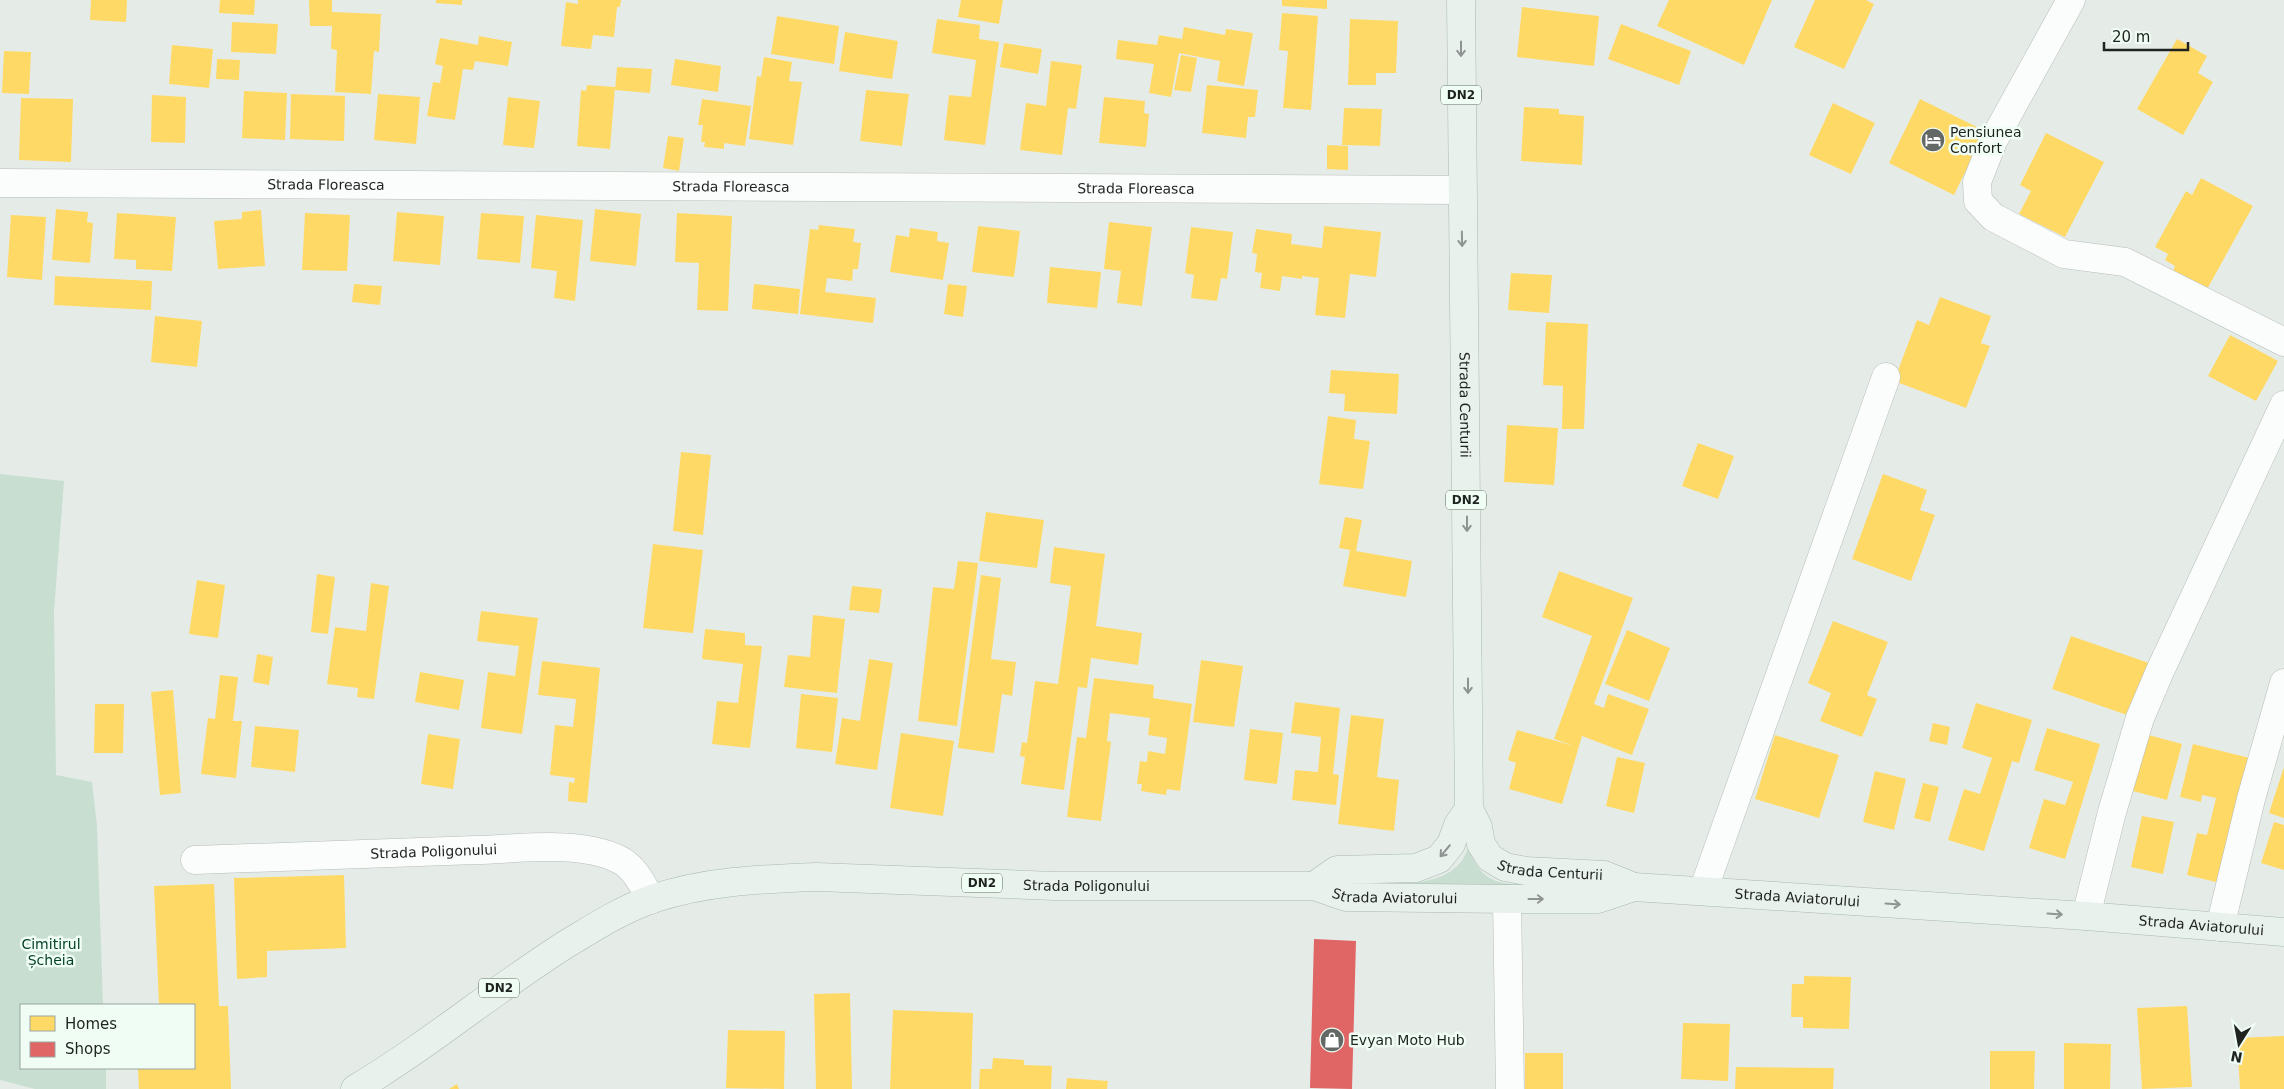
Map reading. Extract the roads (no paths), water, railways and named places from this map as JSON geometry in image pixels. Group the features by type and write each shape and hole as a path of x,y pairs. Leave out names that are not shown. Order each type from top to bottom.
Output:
{"main road":[{"name":"Strada Centurii","path":"1461,0 1469,809 1478,827 1481,844 1490,858 1505,867 1526,872 1604,875 1634,887"},
{"path":"1314,886 1337,870 1416,868 1439,859 1452,844 1458,825 1469,809"},
{"name":"Strada Poligonului","path":"355,1089 390,1067 526,969 612,916 651,900 688,889 724,883 808,878 1093,887 1314,886"},
{"name":"Strada Aviatorului","path":"1314,886 1346,897 1507,899 1598,899 1634,887 2086,916 2284,932"}],"street":[{"path":"2070,0 1993,141 1978,182 1978,201 1993,217 2064,254 2125,262 2284,342"},
{"name":"Strada Floreasca","path":"0,183 1462,190"},
{"path":"1703,891 1886,377"},
{"path":"2086,916 2112,812 2140,718 2284,405"},
{"path":"2220,927 2251,799 2284,683"},
{"name":"Strada Poligonului","path":"195,860 506,850 592,850 620,860 639,877 651,900"},
{"path":"1507,899 1510,1089"}],"place":[{"name":"Pensiunea Confort","path":"1933,140"},
{"name":"Evyan Moto Hub","path":"1332,1040"}],"park label":[{"name":"Cimitirul Șcheia","path":"51,952"}]}
